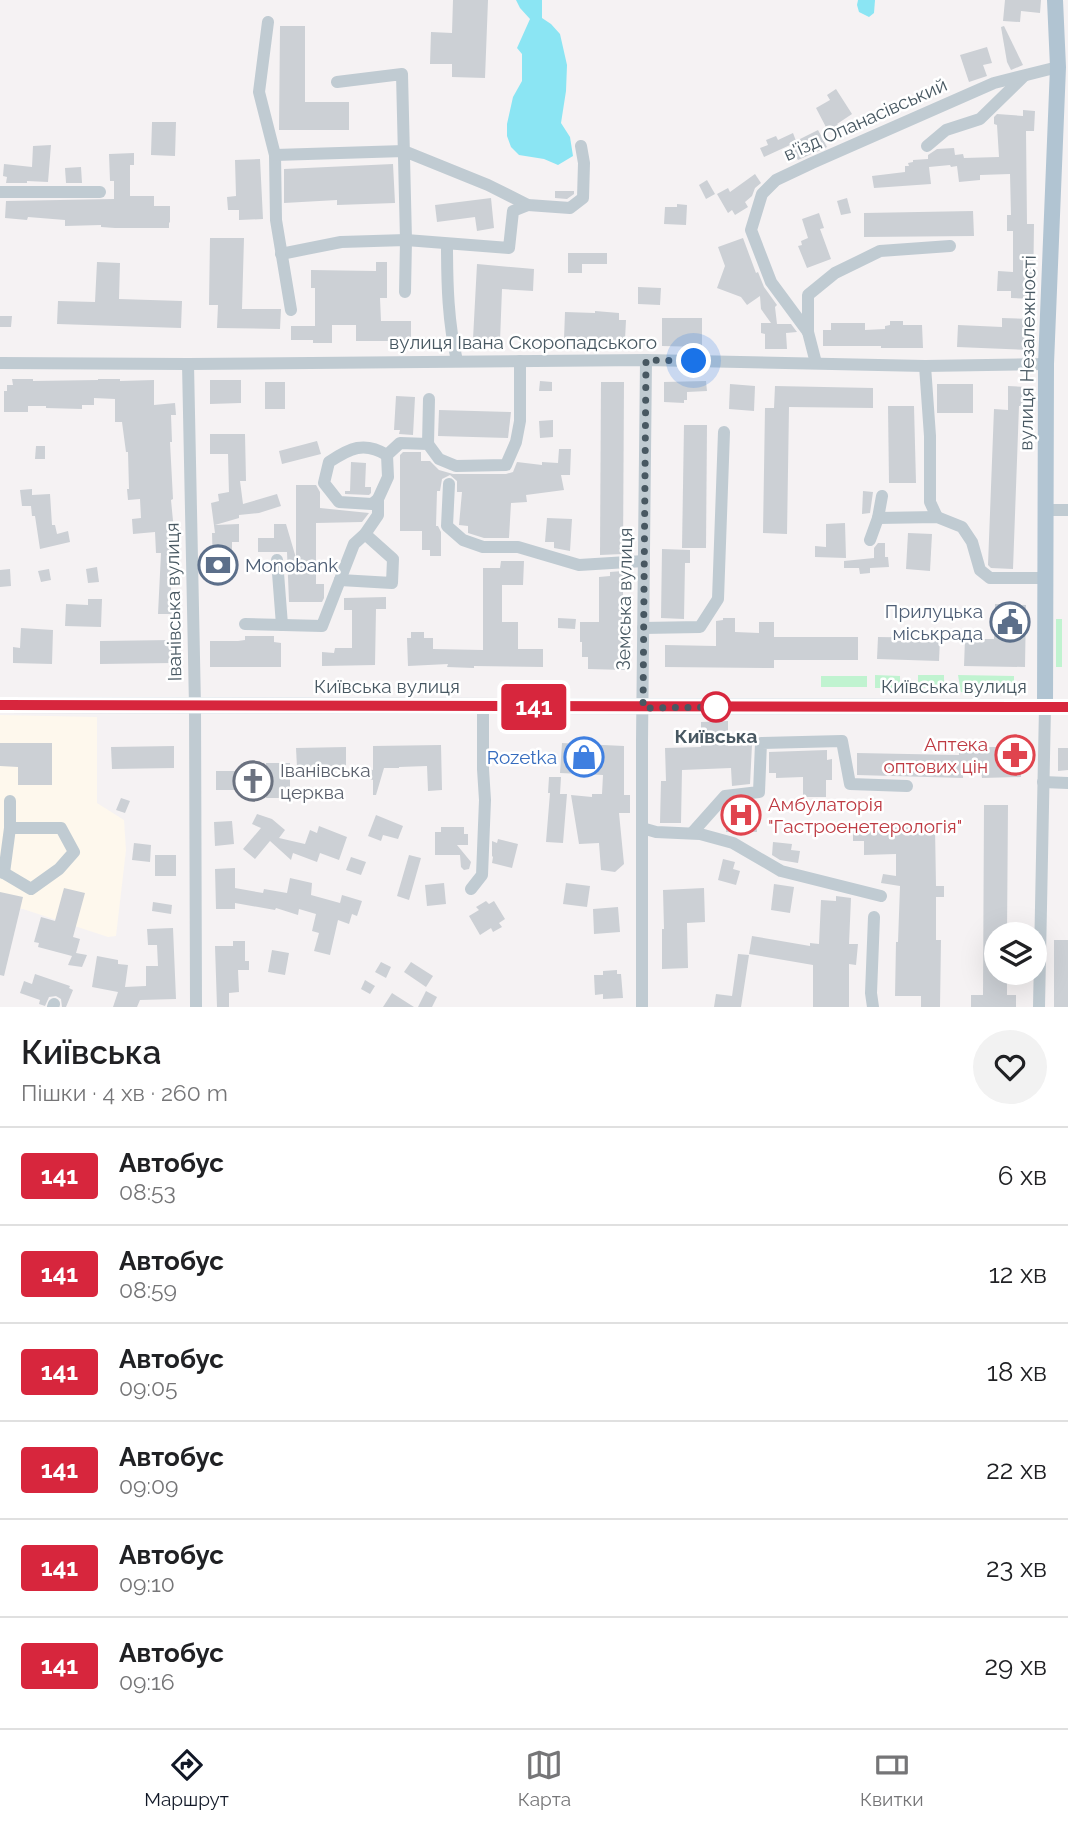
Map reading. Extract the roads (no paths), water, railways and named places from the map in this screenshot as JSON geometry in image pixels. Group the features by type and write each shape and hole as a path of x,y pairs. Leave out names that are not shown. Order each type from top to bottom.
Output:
{"main road":[{"name":"вулиця Незалежності","path":"1045,707 1046,364 1061,77 1055,0"},
{"name":"Київська вулиця","path":"0,705 1068,707"}],"street":[{"path":"268,22 259,92 275,155 276,220 291,310"},
{"path":"337,82 402,74 405,292"},
{"name":"в'їзд Опанасівський","path":"808,332 771,282 751,230 762,194 776,180 994,83 1024,76 1061,77"},
{"path":"927,146 946,130 980,118 1024,76"},
{"path":"275,155 404,151 488,185 528,205 570,208 583,198 584,163 581,146"},
{"path":"0,192 100,192"},
{"path":"281,254 341,242 406,240 509,248 513,211 528,205"},
{"path":"447,244 447,297 457,361"},
{"path":"816,363 808,332 808,295 835,273 880,251 950,246"},
{"name":"вулиця Івана Скоропадського","path":"0,363 646,360 925,366 1046,364"},
{"name":"Земська вулиця","path":"642,1007 646,360"},
{"path":"429,399 428,444 439,459 456,466 506,465 516,442 520,421 520,361"},
{"name":"Іванівська вулиця","path":"188,363 195,706 196,1007"},
{"path":"925,366 930,436 930,502 937,517"},
{"path":"643,628 700,627 718,599 724,432"},
{"path":"245,624 322,626 354,544 365,534 377,515 378,499 387,477 387,455 400,443 428,444"},
{"path":"378,499 372,504 339,502 324,483 329,462 348,449 374,448 387,455"},
{"path":"449,484 447,526 463,540 483,547 518,547 579,565 644,561"},
{"path":"870,540 882,496"},
{"path":"1045,510 1068,510"},
{"path":"878,518 937,517 962,527 972,542 980,570 990,578 1045,578"},
{"path":"340,580 392,583 393,559 365,534"},
{"path":"278,560 282,625"},
{"path":"471,889 482,875 485,800 483,707"},
{"path":"1039,1007 1045,707"},
{"path":"692,833 724,796 759,792 761,743 842,741 850,784 907,786"},
{"path":"1043,782 1068,783"},
{"path":"10,801 10,828 2,873 31,889 59,869 74,852 61,828 10,828"},
{"path":"642,828 656,832 692,833 733,843 781,871 881,896"},
{"path":"873,1007 871,993 874,917"}],"water":[{"path":"516,0 542,0 542,18 560,34 567,65 561,123 570,137 573,156 558,165 544,159 519,155 511,147 507,136 513,97 522,81 522,54 517,48 530,19"},
{"path":"858,0 875,0 874,13 869,17 859,12"}],"place":[{"name":"Monobank","path":"218,565"},
{"name":"Прилуцька міськрада","path":"1010,622"},
{"name":"Київська","path":"716,707"},
{"name":"Аптека оптових цін","path":"1015,755"},
{"name":"Rozetka","path":"584,757"},
{"name":"Іванівська церква","path":"253,781"},
{"name":"Амбулаторія \"Гастроенетерологія\"","path":"741,815"}]}
